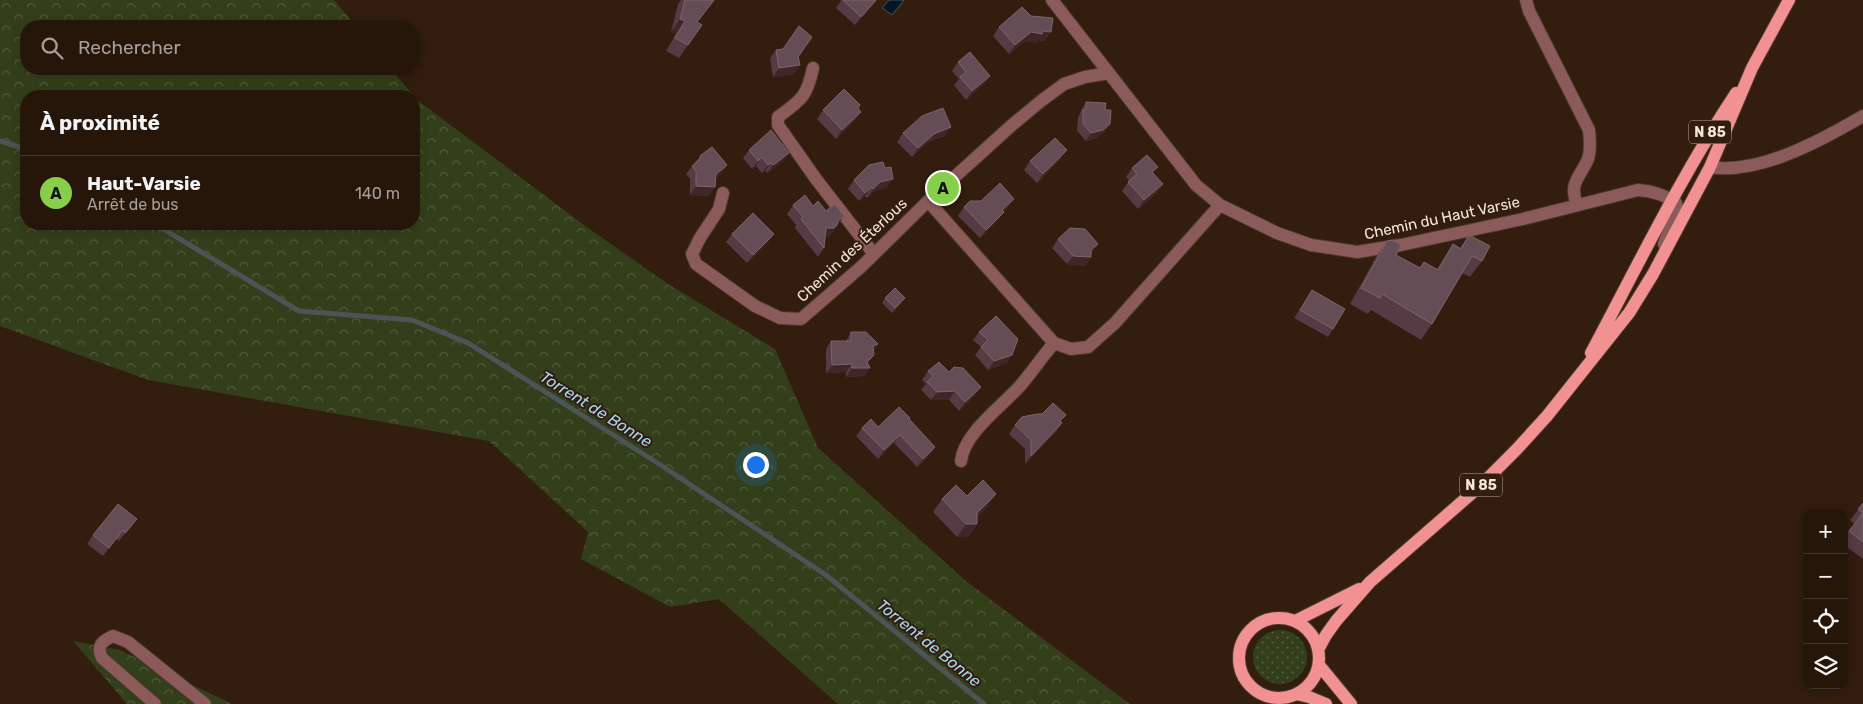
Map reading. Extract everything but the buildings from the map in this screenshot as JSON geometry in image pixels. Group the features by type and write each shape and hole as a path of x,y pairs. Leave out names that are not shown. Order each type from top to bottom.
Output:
{"main road":[{"name":"N 85","path":"1318,650 1326,634 1370,582 1479,487 1547,416 1629,313 1653,274 1710,167 1752,68 1788,0"},
{"name":"N 85","path":"1580,375 1671,199 1713,127 1752,68"},
{"name":"N 85","path":"1295,621 1370,582"},
{"path":"1283,618 1295,621 1314,638 1318,650 1318,665 1314,677 1307,687 1296,694 1286,697 1276,698 1255,690 1241,670 1239,657 1242,644 1248,633 1258,624 1270,619 1283,618"},
{"path":"1318,665 1351,704"},
{"path":"1296,694 1310,697 1326,704"}],"street":[{"name":"Chemin du Haut Varsie","path":"1052,0 1196,185 1220,205 1277,233 1310,245 1357,252 1402,245 1505,223 1638,190 1654,192 1671,199"},
{"path":"1526,0 1529,11 1589,130 1588,158 1576,178 1574,188 1578,204"},
{"path":"813,68 810,84 804,96 778,117 778,125 816,179 874,254"},
{"name":"Chemin des Éterlous","path":"723,193 719,209 692,254 696,264 755,306 780,318 801,319 874,254 928,201 1012,125 1064,84 1085,77 1109,73"},
{"path":"1710,167 1727,168 1772,161 1830,136 1863,116"},
{"path":"1653,274 1677,208 1676,203 1671,199"},
{"path":"928,201 1054,343 1070,349 1088,348 1115,323 1220,205"},
{"path":"961,460 962,450 972,435 1020,385 1054,343"},
{"path":"156,704 102,658 98,652 105,640 113,636 128,642 205,704"}],"green space":[{"path":"0,0 334,0 351,20 20,20 20,75 396,75 409,90 20,90 20,230 420,230 420,102 588,228 668,284 775,349 818,448 966,581 1130,704 838,704 719,599 670,607 581,559 588,532 489,441 148,380 0,326"},
{"path":"1280,630 1290,632 1299,638 1305,647 1307,657 1305,667 1299,676 1290,682 1280,684 1270,682 1261,676 1255,667 1253,657 1255,647 1261,638 1270,632"},
{"path":"73,641 120,650 232,704 127,704"}],"water":[{"path":"889,0 904,0 892,15 882,8"}],"waterway":[{"name":"Torrent de Bonne","path":"0,141 20,147"},
{"name":"Torrent de Bonne","path":"165,230 299,311 412,320 468,343 656,462 826,575 984,704"}],"place":[{"name":"Haut-Varsie","path":"943,188"}]}
